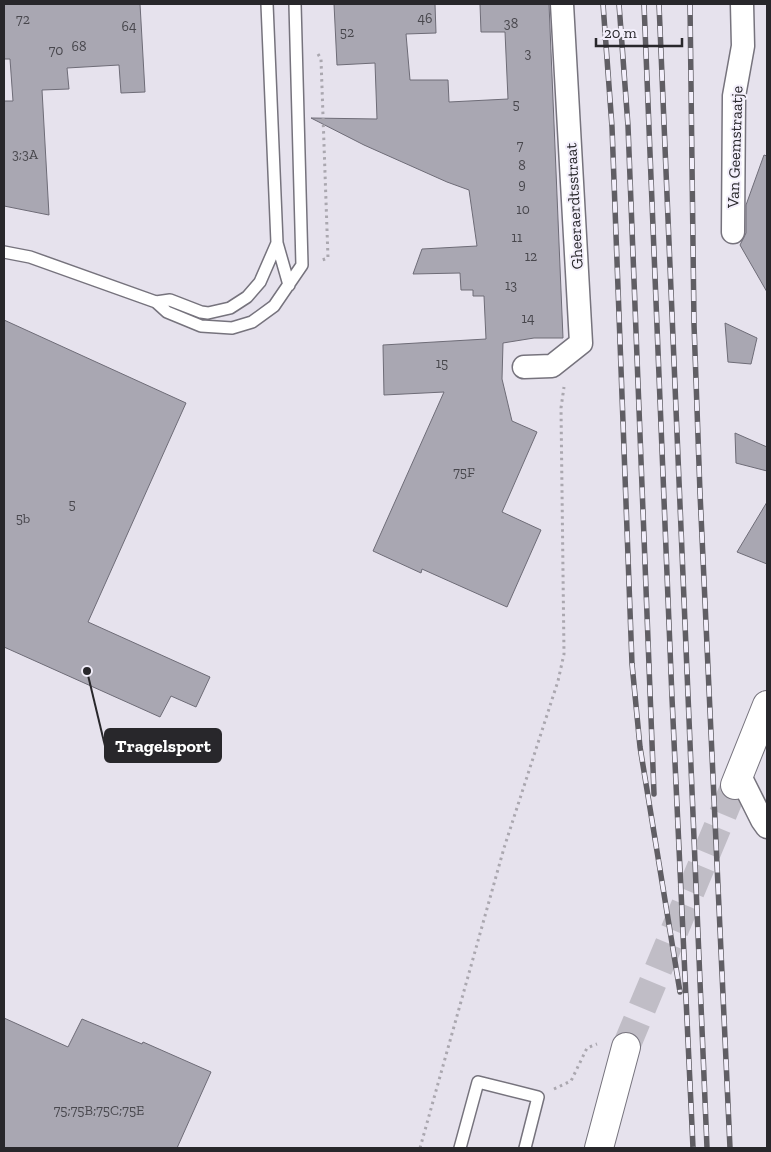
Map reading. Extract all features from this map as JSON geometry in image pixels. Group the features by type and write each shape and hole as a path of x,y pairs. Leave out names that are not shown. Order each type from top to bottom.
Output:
{"street":[{"name":"Gheeraerdtsstraat","path":"524,367 552,366 581,343 562,4"},
{"name":"Van Geemstraatje","path":"733,232 734,96 743,46 742,4"},
{"path":"767,705 736,780 767,827"},
{"path":"599,1148 626,1047"}],"lane":[{"path":"267,4 277,244 289,284"},
{"path":"4,252 30,257 156,302 167,312 200,326 232,328 252,322 274,306 302,265 295,4"},
{"path":"156,302 170,300 208,313 230,308 247,296 260,282 277,244"},
{"path":"460,1148 478,1082 538,1098 524,1148"}],"path":[{"path":"420,1148 504,848 558,681 564,654 561,408 564,385"},
{"path":"538,1098 571,1081 587,1048 598,1044"}],"building":[{"path":"4,4 140,4 145,92 121,93 119,65 67,68 69,89 42,90 49,215 4,206 4,101 13,101 10,59 4,59"},
{"path":"334,4 435,4 436,33 406,34 410,80 448,80 449,102 508,99 505,32 481,32 480,4 549,4 563,338 534,338 503,343 502,379 512,421 537,432 502,512 541,530 507,607 422,569 421,573 373,551 444,392 384,395 383,345 486,339 484,296 473,296 473,290 461,290 460,273 413,274 422,249 477,246 469,190 364,145 311,118 377,119 375,63 337,65"},
{"path":"764,155 767,156 767,292 740,245 746,233 746,205"},
{"path":"4,320 186,403 88,622 210,677 196,707 171,696 160,717 4,647"},
{"path":"725,323 757,338 751,364 728,362"},
{"path":"735,433 767,447 767,471 736,463"},
{"path":"767,502 767,564 737,552"},
{"path":"4,1018 68,1047 82,1019 142,1044 143,1042 211,1072 177,1148 4,1148"}],"tunnel":[{"path":"626,1047 735,785"}],"railway":[{"path":"603,4 612,127 632,664 640,747 680,992"},
{"path":"619,4 628,126 654,794"},
{"path":"644,4 672,698 693,1148"},
{"path":"659,4 707,1148"},
{"path":"690,4 694,324 730,1148"}],"place":[{"name":"Tragelsport","path":"87,671"}]}
